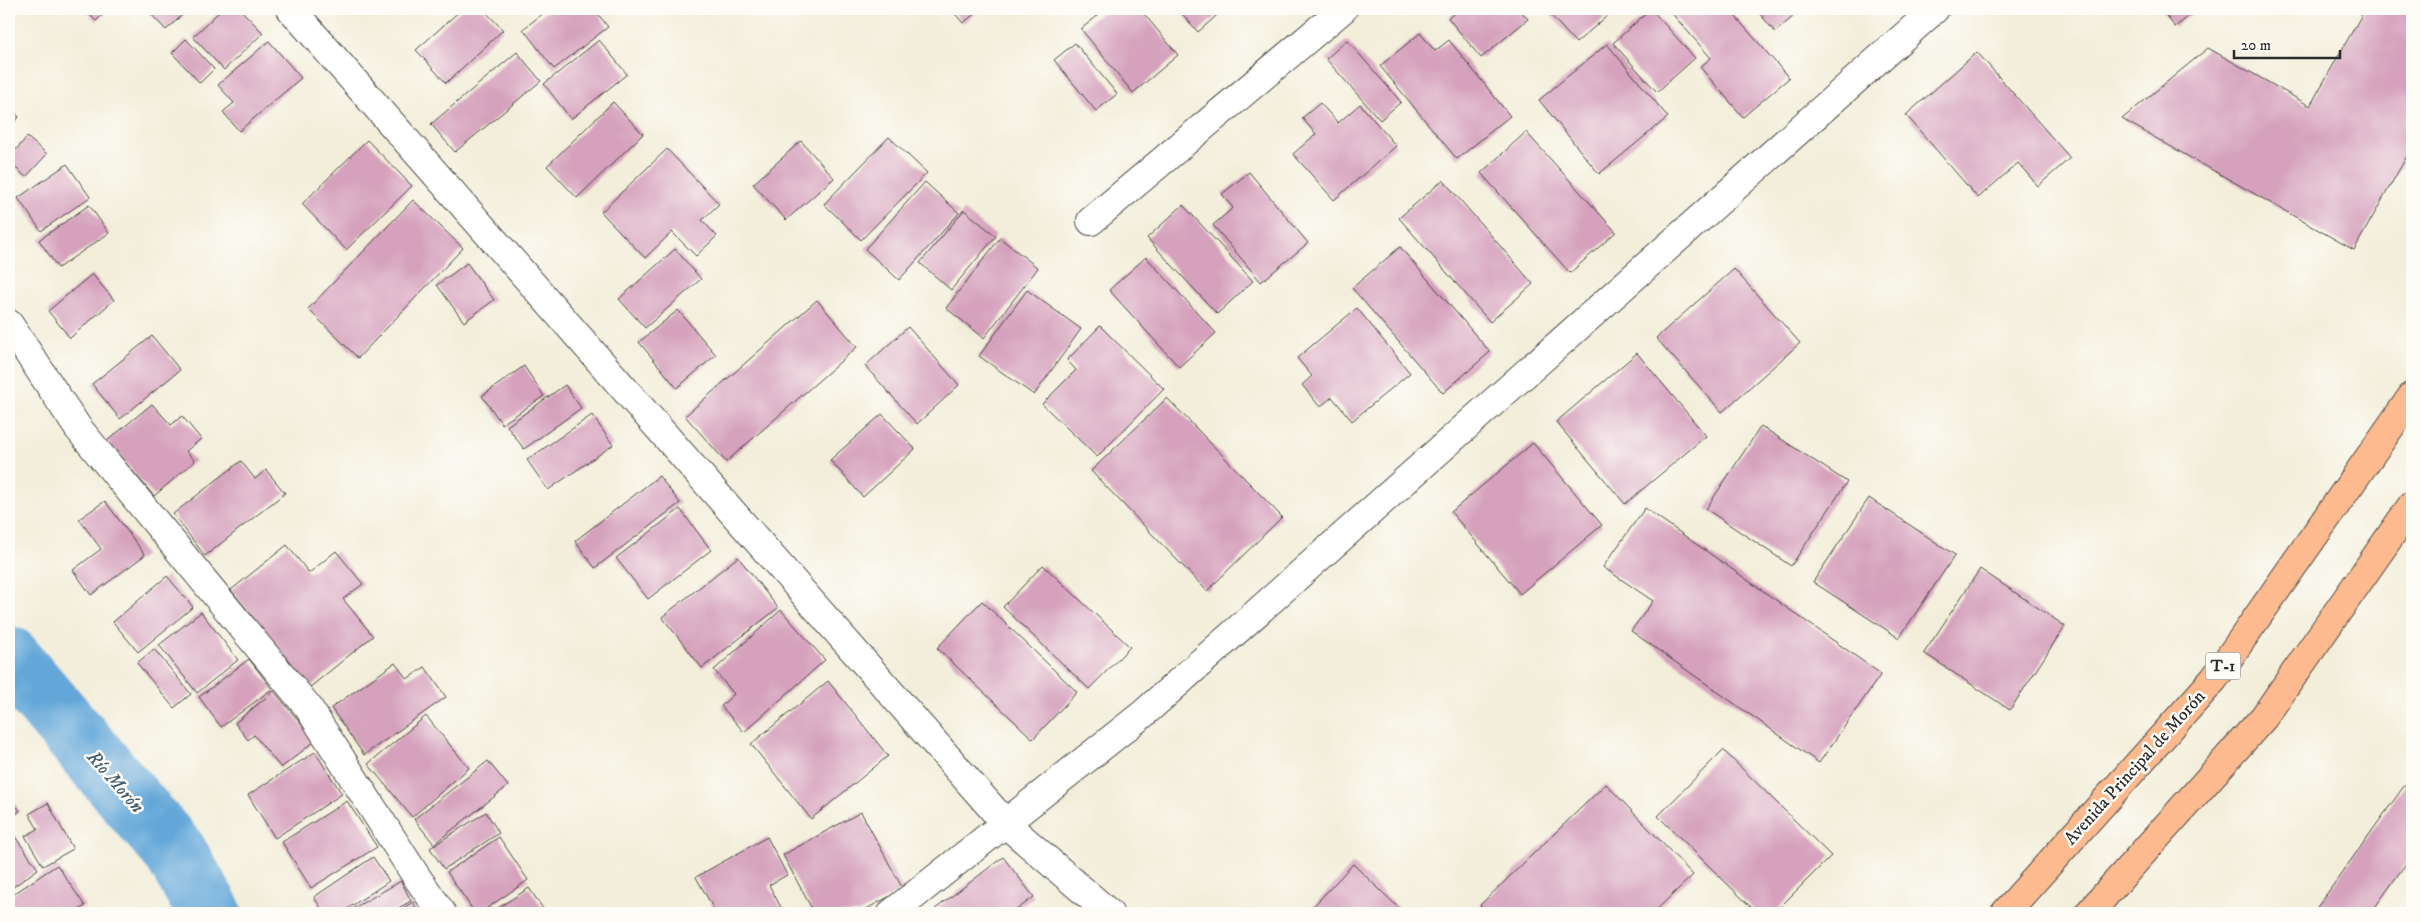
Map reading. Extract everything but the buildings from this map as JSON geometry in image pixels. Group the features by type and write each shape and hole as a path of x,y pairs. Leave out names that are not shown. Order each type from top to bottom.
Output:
{"main road":[{"name":"Avenida Principal de Morón","path":"2005,913 2214,679 2412,396"},
{"path":"2088,913 2264,717 2412,505"}],"street":[{"path":"291,9 1006,824 1109,913"},
{"path":"1091,221 1343,9"},
{"path":"892,913 1006,824 1150,707 1935,9"},
{"path":"9,324 78,428 308,707 416,876 442,913"}],"waterway":[{"name":"Río Morón","path":"9,658 175,852 210,913"}]}
